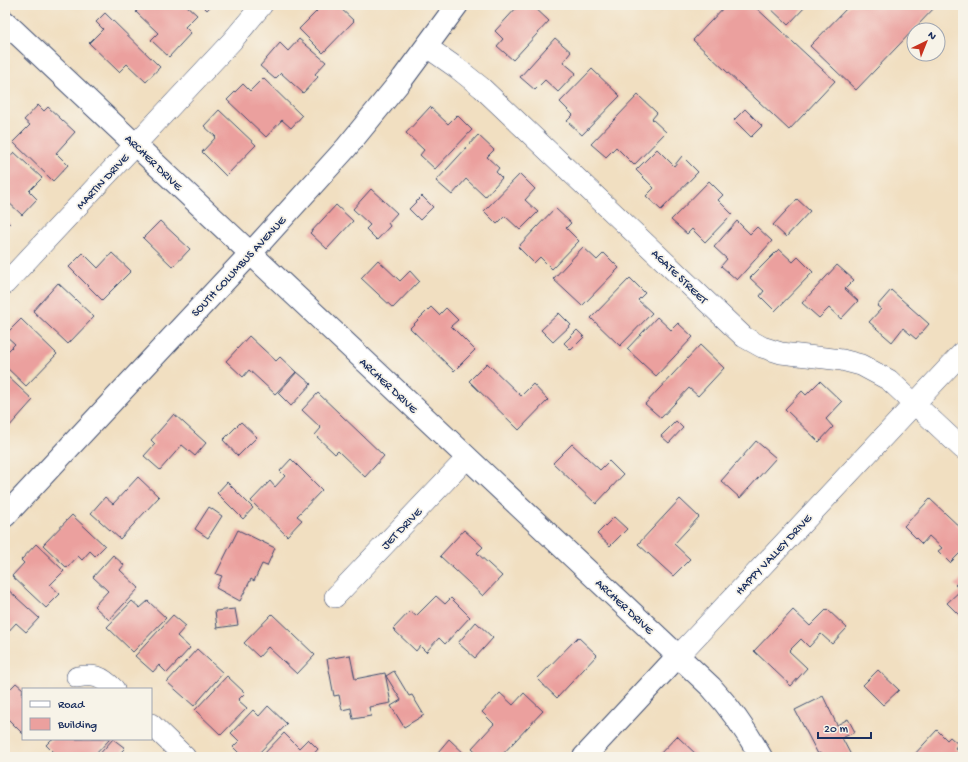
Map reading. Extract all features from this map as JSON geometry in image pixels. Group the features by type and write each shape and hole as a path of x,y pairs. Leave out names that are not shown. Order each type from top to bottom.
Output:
{"street":[{"name":"MARTIN DRIVE","path":"5,284 136,145 236,36 262,5"},
{"name":"SOUTH COLUMBUS AVENUE","path":"5,516 250,254 346,148 427,46 457,5"},
{"name":"ARCHER DRIVE","path":"5,22 711,687 731,709 750,736 761,757"},
{"name":"AGATE STREET","path":"427,46 482,88 744,337 762,347 781,353 842,360 861,365 889,380 963,449"},
{"name":"HAPPY VALLEY DRIVE","path":"584,757 963,352"},
{"name":"JET DRIVE","path":"335,597 467,458"},
{"path":"77,677 89,675 104,679 113,688"},
{"path":"152,725 185,757"}],"building":[{"path":"143,5 186,5 197,15 185,27 191,33 169,57 151,40 158,33 136,12"},
{"path":"202,5 212,5 207,10"},
{"path":"310,5 337,5 354,21 323,53 299,29 317,11"},
{"path":"519,5 532,5 549,21 513,60 497,46 503,39 495,31"},
{"path":"726,5 753,5 835,81 789,130 693,40"},
{"path":"767,5 807,5 788,25"},
{"path":"850,5 937,5 921,22 906,22 906,38 856,90 810,46"},
{"path":"105,13 160,67 146,82 127,64 119,72 89,43 103,29 96,22"},
{"path":"555,38 571,52 563,62 576,73 558,92 545,80 535,90 520,77"},
{"path":"299,39 326,62 315,74 318,77 303,93 281,73 275,79 260,66 280,43 288,51"},
{"path":"592,69 620,96 582,135 567,121 573,115 560,102"},
{"path":"263,78 302,116 291,128 282,120 266,137 227,100 243,84 250,91"},
{"path":"638,95 657,113 652,119 666,132 634,165 616,147 606,157 591,144"},
{"path":"38,105 44,111 48,107 75,132 56,153 68,165 53,181 13,142 30,125 24,120"},
{"path":"430,107 448,124 457,115 472,130 435,169 420,155 424,150 406,133"},
{"path":"745,109 762,126 751,137 734,120"},
{"path":"219,110 256,145 226,176 202,152 216,137 204,126"},
{"path":"478,135 494,150 487,157 499,168 496,172 502,178 485,197 466,179 452,195 436,181"},
{"path":"657,149 674,166 682,156 698,172 661,210 646,196 654,188 636,170"},
{"path":"14,152 42,178 29,191 37,199 22,215 5,199 5,162"},
{"path":"520,174 535,189 525,200 538,212 520,230 505,216 497,224 484,211"},
{"path":"709,181 723,195 718,200 732,214 705,242 692,229 687,234 671,220"},
{"path":"371,189 397,213 388,223 390,226 377,240 366,229 370,225 353,209"},
{"path":"422,196 433,207 420,220 409,209"},
{"path":"797,199 810,211 786,237 773,225"},
{"path":"336,205 353,221 327,249 310,233"},
{"path":"555,208 571,223 566,228 579,241 552,269 540,257 534,263 518,247"},
{"path":"5,220 10,224 5,229"},
{"path":"160,221 190,249 173,267 143,238"},
{"path":"737,221 750,234 757,227 772,241 737,280 721,266 727,259 714,247"},
{"path":"583,247 597,260 604,253 619,268 582,306 553,279"},
{"path":"779,249 793,262 798,257 813,272 775,311 760,296 764,291 750,278"},
{"path":"83,253 98,268 112,253 131,271 102,300 69,267"},
{"path":"378,260 400,281 410,271 419,281 393,308 361,278"},
{"path":"837,265 854,280 845,289 858,301 841,319 829,308 819,318 802,303"},
{"path":"630,278 645,293 638,300 652,313 620,346 591,318"},
{"path":"58,283 94,317 68,344 33,311"},
{"path":"891,290 929,324 916,339 903,328 892,342 869,322 881,309 877,306"},
{"path":"431,307 439,315 446,308 458,320 451,326 475,350 454,371 410,328"},
{"path":"559,313 571,325 553,342 541,330"},
{"path":"657,317 671,330 678,323 693,337 656,376 627,349"},
{"path":"21,319 57,354 26,386 5,366 5,354 15,344 5,335"},
{"path":"577,330 584,337 571,350 564,343"},
{"path":"249,336 276,361 280,357 296,372 275,394 249,370 243,377 226,361"},
{"path":"700,345 724,368 698,396 689,388 661,418 645,404"},
{"path":"487,363 521,396 533,384 548,400 519,430 469,381"},
{"path":"297,372 311,384 291,406 278,393"},
{"path":"5,374 33,400 8,428 5,425"},
{"path":"820,381 842,402 826,419 833,427 819,442 785,409 802,391 806,395"},
{"path":"318,393 384,456 365,477 338,451 335,454 315,435 321,428 302,410"},
{"path":"174,414 206,443 195,456 182,445 160,470 144,456 155,444 151,440"},
{"path":"676,421 683,428 669,443 661,436"},
{"path":"241,422 257,437 238,456 223,440"},
{"path":"756,441 776,458 740,498 721,481"},
{"path":"572,444 600,470 609,461 623,475 596,504 553,463"},
{"path":"291,459 322,490 297,516 302,520 287,536 251,501 270,481 275,487 285,476 280,471"},
{"path":"138,477 159,497 120,539 91,513 105,497 113,504"},
{"path":"227,482 253,508 243,519 217,493"},
{"path":"680,499 699,517 674,544 690,559 673,576 638,544"},
{"path":"930,499 963,530 963,556 960,553 950,563 938,551 942,548 929,536 922,544 904,526"},
{"path":"209,507 222,516 208,538 195,529"},
{"path":"72,515 105,546 95,556 90,551 82,560 78,556 67,568 43,545"},
{"path":"614,517 627,529 610,546 597,534"},
{"path":"238,530 275,548 267,566 262,564 254,581 251,579 240,601 216,588 222,576 216,574"},
{"path":"464,530 483,547 477,553 502,576 483,596 440,556"},
{"path":"36,544 64,571 50,585 60,594 46,608 12,576 24,563 21,560"},
{"path":"113,555 124,565 120,570 139,588 109,620 94,606 108,591 93,577"},
{"path":"963,577 963,619 947,603 961,590 955,585"},
{"path":"5,587 39,618 26,632 16,623 5,635"},
{"path":"436,596 445,604 451,598 470,617 445,644 439,638 426,652 420,646 416,651 393,629 410,611 416,616"},
{"path":"132,601 140,608 148,601 166,618 133,652 107,627"},
{"path":"235,609 238,625 217,628 215,611"},
{"path":"827,609 847,628 832,644 821,634 809,647 801,639 789,651 807,668 791,686 754,651 793,610 810,626"},
{"path":"272,614 315,655 297,674 268,647 259,657 244,643"},
{"path":"173,615 186,626 177,636 190,648 167,673 159,665 153,672 135,656"},
{"path":"476,622 493,638 475,658 458,643"},
{"path":"578,637 597,655 557,698 537,679"},
{"path":"197,649 223,673 194,706 167,682"},
{"path":"350,655 355,679 385,673 391,703 369,707 371,716 353,719 351,708 342,710 339,695 334,696 327,659"},
{"path":"878,670 899,690 883,705 863,685"},
{"path":"394,671 409,696 412,695 424,715 404,727 391,706 401,700 386,676"},
{"path":"227,676 245,693 238,700 247,708 221,735 195,710"},
{"path":"16,683 22,688 22,733 5,716 5,692 6,693"},
{"path":"500,693 513,705 524,693 543,711 500,757 482,757 472,748 494,724 482,712"},
{"path":"823,696 837,725 848,719 855,732 842,738 852,757 822,757 820,753 818,754 795,710"},
{"path":"268,706 287,724 255,757 243,757 233,747 239,741 231,733 253,710 259,716"},
{"path":"937,730 947,740 950,737 958,744 955,748 963,755 963,757 912,757"},
{"path":"284,733 299,748 308,739 318,749 311,757 261,757"},
{"path":"677,736 699,757 657,757"},
{"path":"449,739 468,757 444,757 438,752"},
{"path":"51,740 109,740 93,757 58,757 46,745"},
{"path":"112,740 125,748 120,753 125,757 97,757"}]}
